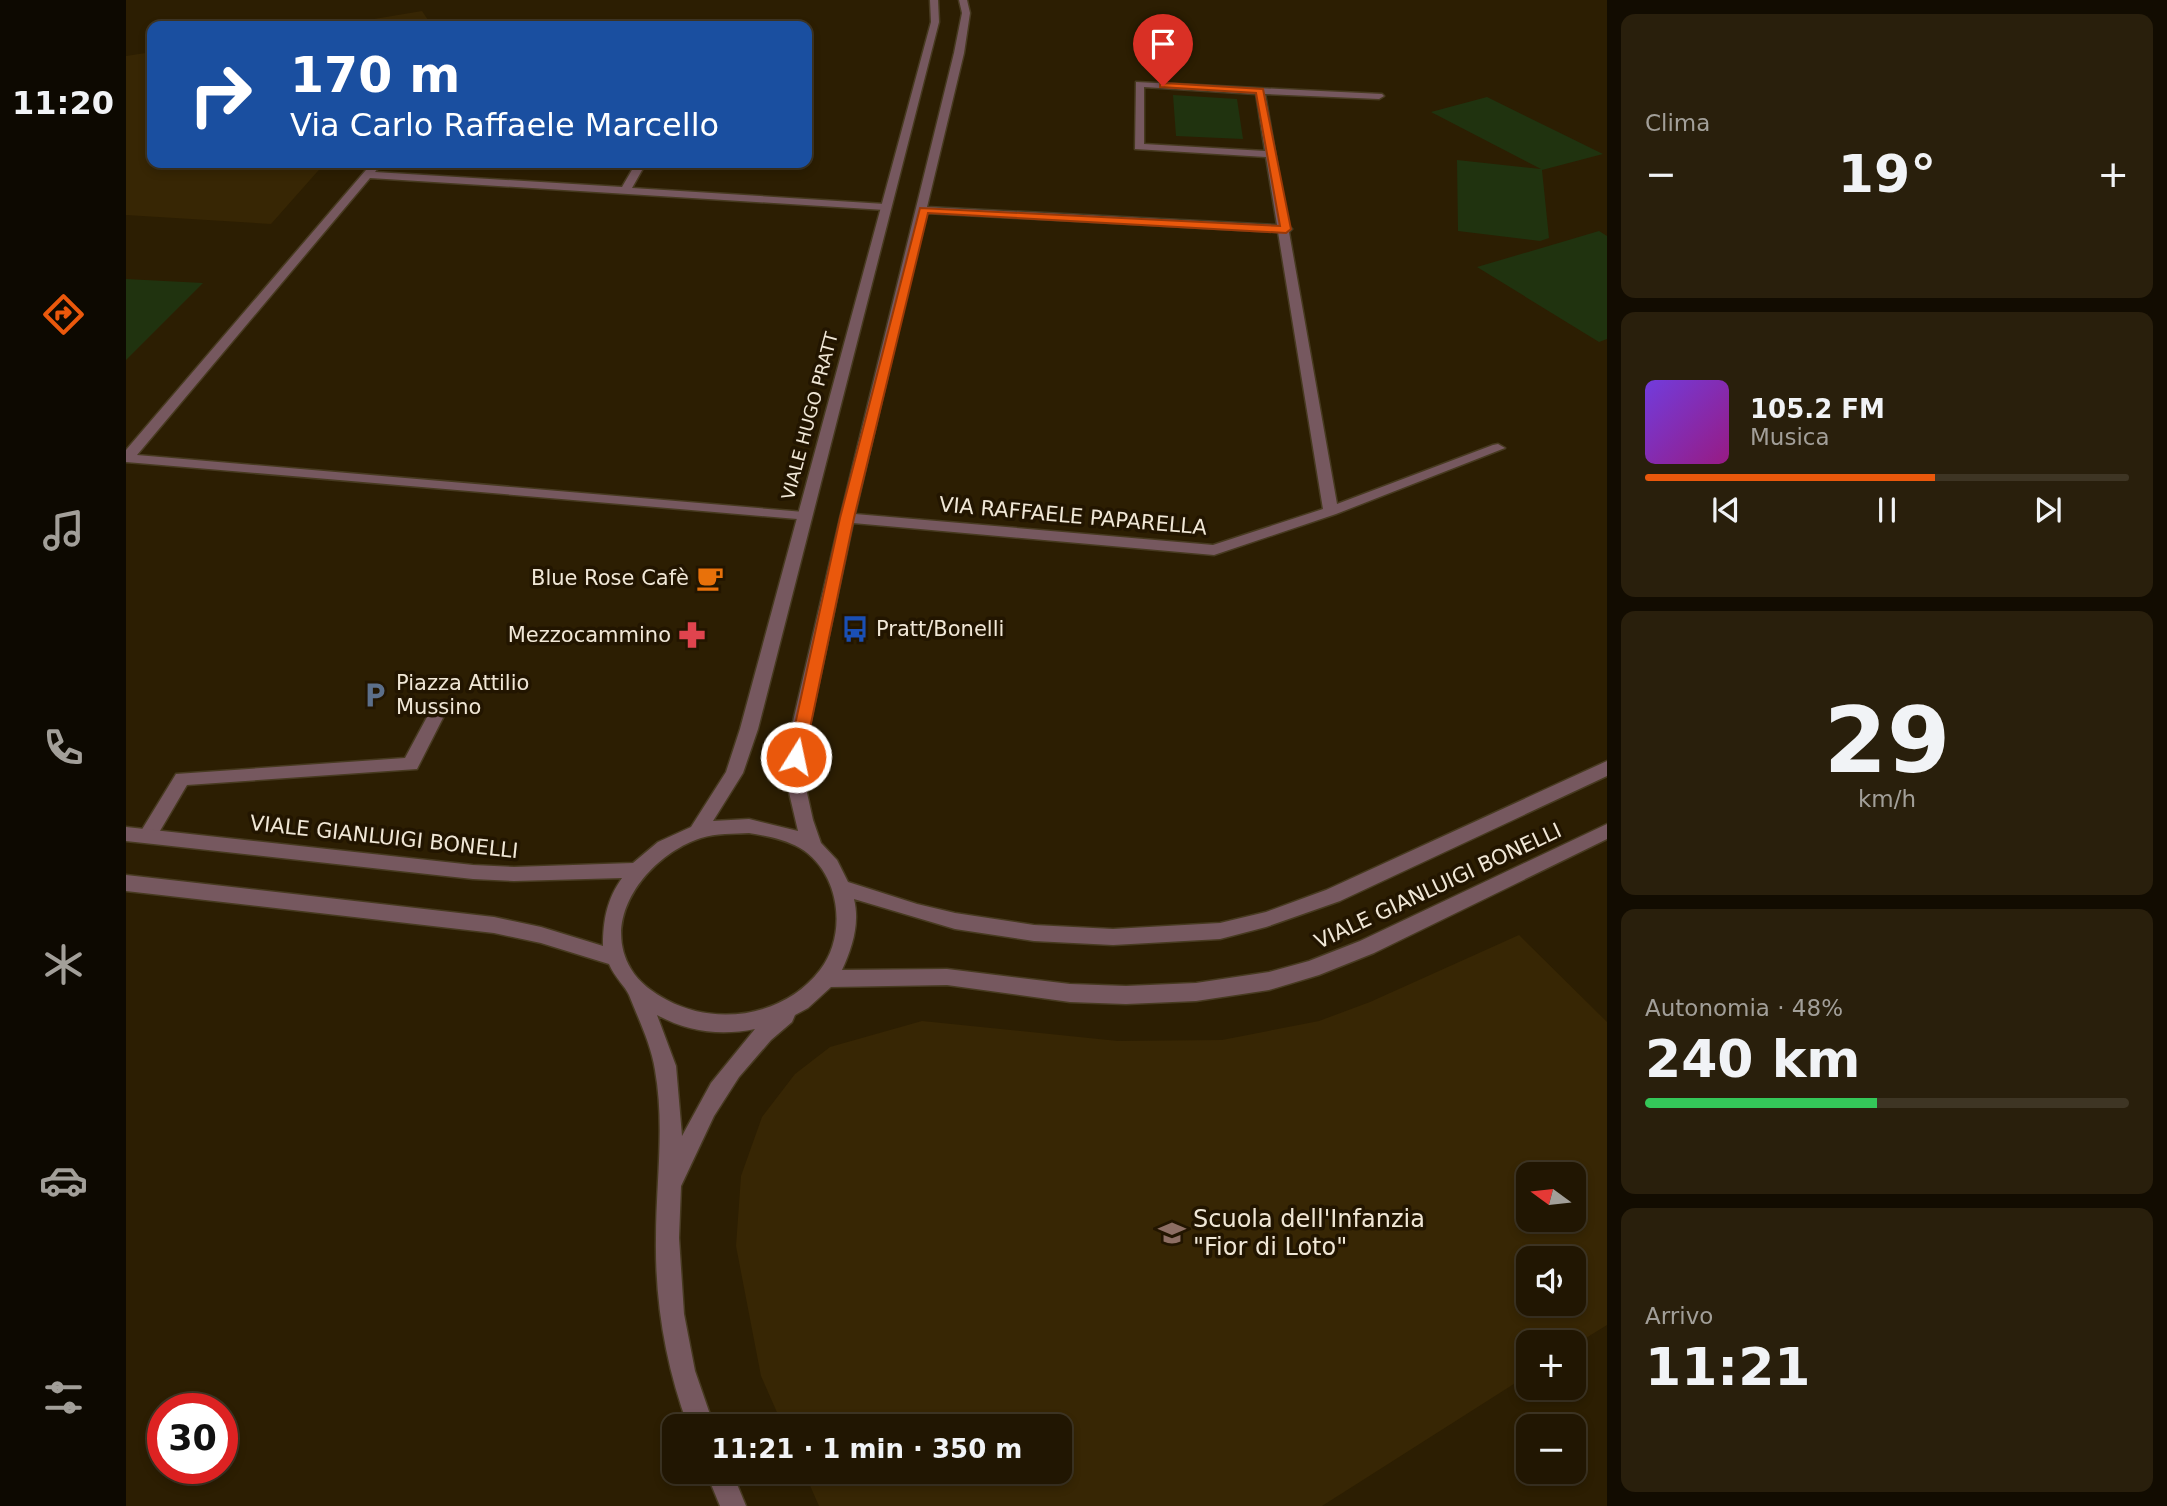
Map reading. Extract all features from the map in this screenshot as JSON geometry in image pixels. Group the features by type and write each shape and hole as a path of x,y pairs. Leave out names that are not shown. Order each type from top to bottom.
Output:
{"street":[{"name":"VIALE HUGO PRATT","path":"697,832 724,791 742,751 934,22 934,0"},
{"path":"670,1188 706,1108 730,1069 751,1045 826,979 835,967 846,936 848,913 842,887 834,871 813,847 798,805 794,771 797,743 847,518 964,31 966,13 963,0"},
{"path":"1272,154 1139,147 1139,84 1379,96"},
{"path":"1260,91 1286,229 1331,511"},
{"path":"373,168 127,458 804,517"},
{"path":"625,191 638,168"},
{"path":"367,175 885,207"},
{"path":"923,210 1286,229"},
{"name":"VIA RAFFAELE PAPARELLA","path":"847,518 1214,550 1331,511 1498,447"},
{"path":"147,836 182,779 411,764 440,708"},
{"name":"VIALE GIANLUIGI BONELLI","path":"842,887 901,909 932,917 1056,934 1107,939 1217,931 1285,913 1350,889 1607,768"},
{"path":"697,1414 683,1369 671,1310 668,1273 673,1126 667,1070 654,1025 626,982 615,958 612,928 615,912 620,897 639,870 663,850 697,832 749,826 783,834 813,847"},
{"name":"VIALE GIANLUIGI BONELLI","path":"826,979 947,977 1070,993 1126,995 1196,992 1269,981 1312,969 1367,947 1607,831"},
{"name":"VIALE GIANLUIGI BONELLI","path":"126,834 473,872 540,874 639,870"},
{"path":"126,883 494,925 541,935 615,958"},
{"path":"636,994 678,1016 720,1023 760,1019 801,1003"},
{"path":"724,1484 733,1506"}],"shaded area":[{"path":"422,11 429,21 362,21"},
{"path":"147,53 147,168 321,168 271,224 126,215 126,56"},
{"name":"Scuola dell'Infanzia \"Fior di Loto\"","path":"1519,935 1607,1022 1607,1325 1586,1338 1586,1330 1516,1330 1516,1383 1322,1506 819,1506 809,1484 1072,1484 1072,1414 778,1414 761,1376 736,1246 741,1176 762,1117 795,1074 830,1047 922,1021 1118,1041 1222,1040 1319,1021 1370,1002"}],"green space":[{"path":"1173,95 1237,99 1243,139 1176,136"},
{"path":"1487,97 1603,154 1542,170 1549,238 1540,241 1458,231 1457,160 1541,169 1431,112"},
{"path":"1599,231 1607,236 1607,339 1599,342 1477,267"},
{"path":"126,279 203,283 126,360"}],"place":[{"name":"Blue Rose Cafè","path":"710,578"},
{"name":"Pratt/Bonelli","path":"855,629"},
{"name":"Mezzocammino","path":"692,635"},
{"name":"Piazza Attilio Mussino","path":"375,695"},
{"name":"Scuola dell'Infanzia \"Fior di Loto\"","path":"1172,1233"}],"route":[{"path":"796,757 847,518 923,210 1286,229 1260,91 1163,86"}]}
